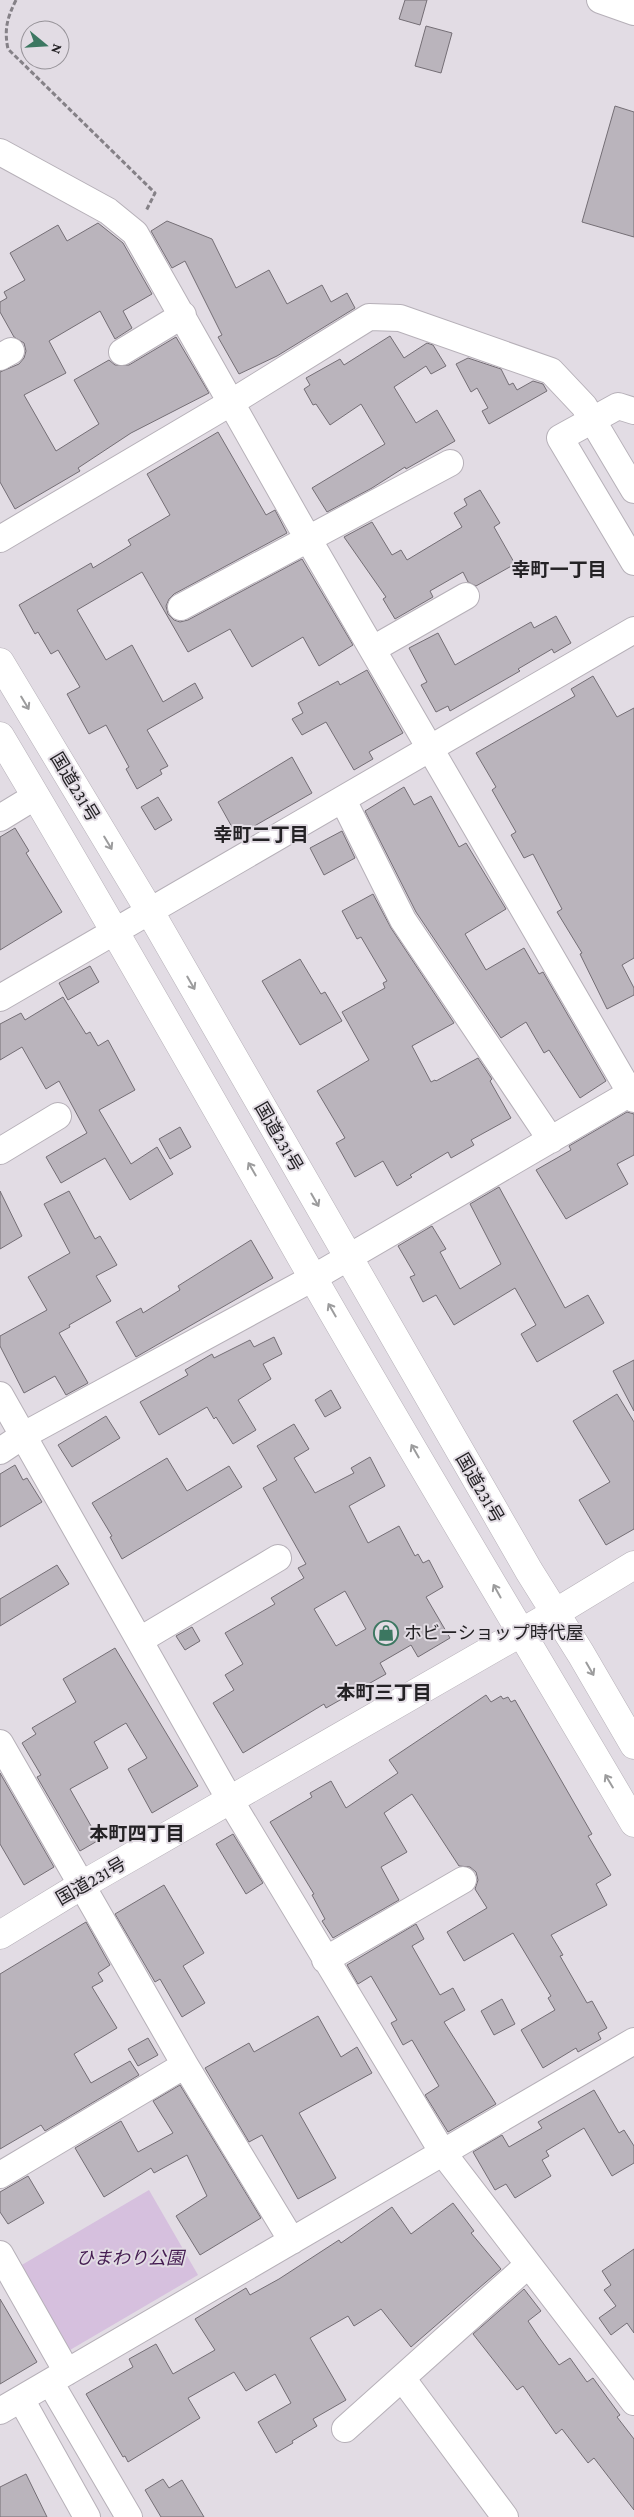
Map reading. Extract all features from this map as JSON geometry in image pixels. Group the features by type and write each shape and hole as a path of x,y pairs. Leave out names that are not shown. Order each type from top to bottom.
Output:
{"main road":[{"name":"国道231号","path":"0,662 149,910 347,1258 529,1571 634,1746"},
{"path":"0,736 115,930 313,1278 520,1634 634,1823"},
{"path":"555,1612 634,1565"},
{"name":"国道231号","path":"0,1935 555,1612"}],"street":[{"path":"600,0 634,12"},
{"path":"0,152 108,211 135,233 430,750 633,1094 313,1278 24,1435 0,1451"},
{"path":"122,352 183,315"},
{"path":"0,539 232,402 369,317 400,318 552,371 588,413 634,490"},
{"path":"634,411 618,406 588,413 560,438 634,562"},
{"path":"181,607 307,537 450,462"},
{"path":"372,649 466,596"},
{"path":"0,998 634,630"},
{"path":"0,818 36,796"},
{"path":"343,800 403,920 551,1140"},
{"path":"0,1151 58,1116"},
{"path":"0,1395 230,1800 442,2153 634,2402"},
{"path":"140,1640 278,1558"},
{"path":"0,1743 186,2065 292,2241"},
{"path":"325,1960 463,1880"},
{"path":"87,2517 10,2405 634,2041"},
{"path":"0,2175 186,2065"},
{"path":"0,2254 58,2377 129,2517"},
{"path":"345,2429 528,2265"},
{"path":"402,2378 505,2517"}],"path":[{"path":"16,0 7,18 5,33 8,49 155,193 135,233"}],"green space":[{"name":"ひまわり公園","path":"149,2190 198,2275 70,2350 20,2266"}],"building":[{"path":"405,0 427,0 420,25 399,19"},
{"path":"426,26 452,33 441,73 415,66"},
{"path":"615,106 634,112 634,237 582,222"},
{"path":"167,221 212,239 236,288 269,270 287,304 322,285 331,302 347,293 355,308 277,356 239,374 218,337 222,335 185,261 172,268 151,231"},
{"path":"98,223 123,243 152,294 123,311 132,328 115,339 100,311 49,341 66,373 24,395 56,451 99,424 74,380 109,360 115,365 129,365 176,337 209,393 131,433 78,468 80,471 15,509 0,482 0,372 19,364 24,358 26,351 24,343 14,337 0,312 0,302 7,298 4,292 25,280 10,253 58,225 67,241"},
{"path":"390,336 404,358 427,343 433,345 446,366 431,374 426,366 394,387 416,423 437,410 455,441 406,469 405,467 372,488 327,512 312,488 385,444 361,404 330,425 316,404 313,405 304,389 310,385 306,378 340,359 344,365"},
{"path":"468,358 501,369 509,385 513,383 517,390 533,381 543,384 547,391 489,424 482,411 488,408 477,388 471,392 456,364"},
{"path":"218,432 266,515 275,510 287,533 174,594 166,606 168,614 174,620 180,622 188,620 302,559 353,645 319,666 303,637 252,667 230,629 188,652 142,572 77,610 106,660 132,645 163,702 195,683 203,698 147,730 168,766 160,770 162,774 137,789 126,769 129,767 106,725 89,734 67,694 80,687 58,650 51,654 38,632 35,634 19,605 91,563 93,568 131,545 128,540 170,515 147,474"},
{"path":"480,490 500,523 494,527 515,564 476,586 468,582 463,572 430,591 433,597 395,619 383,599 386,597 344,537 372,522 392,555 401,550 407,560 462,527 454,513 467,505 464,499"},
{"path":"556,616 571,643 554,653 552,649 518,669 520,671 450,711 448,706 436,712 421,685 427,682 409,648 438,633 455,665 531,622 534,628"},
{"path":"367,670 403,733 369,752 373,759 354,770 326,722 302,735 292,719 303,713 298,703 338,681 340,685"},
{"path":"593,676 617,717 634,708 634,958 622,965 634,988 634,995 607,1009 580,954 582,953 557,912 562,909 533,854 524,858 511,835 516,832 492,790 496,787 476,753 575,696 571,689"},
{"path":"292,757 312,793 237,836 218,802"},
{"path":"404,787 414,805 431,796 459,847 466,843 506,909 465,934 486,970 524,948 539,974 543,972 606,1081 580,1098 549,1050 544,1053 526,1022 501,1038 416,912 365,811"},
{"path":"158,797 172,820 155,830 141,807"},
{"path":"15,828 29,851 26,853 62,912 0,950 0,837"},
{"path":"342,831 355,858 324,875 310,848"},
{"path":"373,894 391,928 454,1023 412,1046 431,1082 478,1058 492,1079 490,1081 511,1118 471,1140 474,1145 451,1158 448,1152 410,1175 412,1177 397,1186 383,1161 355,1177 336,1143 345,1138 317,1091 369,1060 342,1012 385,988 383,983 387,981 361,937 357,939 342,911"},
{"path":"300,959 321,994 325,992 342,1021 300,1045 262,981"},
{"path":"90,966 99,982 68,1000 59,983"},
{"path":"63,997 86,1034 90,1032 98,1046 108,1040 135,1090 99,1110 131,1164 157,1147 173,1174 130,1200 105,1158 61,1183 46,1157 87,1133 59,1081 46,1089 22,1047 0,1060 0,1024 21,1013 25,1020"},
{"path":"627,1112 634,1114 634,1155 617,1164 628,1184 566,1219 536,1170 571,1150 569,1146"},
{"path":"180,1127 191,1147 170,1159 159,1139"},
{"path":"499,1187 565,1308 588,1295 604,1323 537,1362 521,1334 536,1325 515,1288 454,1325 436,1295 423,1302 410,1277 415,1275 398,1246 432,1226 446,1249 440,1252 460,1289 501,1264 470,1204"},
{"path":"0,1191 22,1236 0,1249"},
{"path":"69,1191 95,1239 100,1236 117,1265 96,1276 111,1301 69,1325 70,1327 59,1333 88,1383 66,1395 55,1376 24,1393 0,1346 0,1336 47,1310 28,1277 70,1253 44,1204"},
{"path":"251,1240 273,1278 136,1357 116,1322 141,1308 143,1313 180,1290 178,1286"},
{"path":"274,1337 282,1354 263,1364 271,1379 238,1400 256,1430 233,1444 216,1417 214,1419 207,1407 159,1435 140,1402 188,1375 185,1370 212,1354 214,1358 250,1340 254,1347"},
{"path":"634,1360 634,1411 613,1371"},
{"path":"331,1390 341,1408 325,1417 315,1400"},
{"path":"617,1394 634,1422 634,1529 606,1545 579,1500 610,1482 573,1421"},
{"path":"106,1416 120,1438 72,1467 58,1445"},
{"path":"294,1424 309,1449 294,1458 315,1493 354,1473 351,1468 370,1457 385,1486 349,1506 368,1543 399,1526 415,1556 418,1554 423,1563 429,1560 443,1587 426,1597 450,1638 418,1657 411,1645 380,1663 386,1674 326,1708 324,1704 243,1753 213,1703 234,1690 225,1675 243,1664 225,1633 275,1604 271,1598 304,1578 298,1568 306,1564 263,1488 277,1480 257,1446","holes":["345,1591 366,1629 336,1646 314,1609"]},
{"path":"167,1458 187,1491 229,1466 242,1487 122,1559 110,1537 112,1536 92,1503"},
{"path":"15,1465 23,1480 27,1478 42,1502 0,1527 0,1474"},
{"path":"57,1565 69,1584 0,1626 0,1599"},
{"path":"192,1627 200,1641 185,1650 176,1636"},
{"path":"115,1648 198,1786 152,1813 128,1769 147,1758 126,1723 94,1742 108,1768 70,1789 99,1840 80,1851 37,1777 41,1775 22,1743 36,1734 32,1728 76,1702 63,1679"},
{"path":"486,1695 491,1702 501,1696 503,1699 508,1697 511,1702 515,1700 592,1834 588,1836 611,1875 596,1884 607,1905 551,1935 563,1955 560,1956 587,2003 592,2001 607,2028 598,2033 601,2039 578,2052 576,2048 543,2068 521,2030 555,2010 548,1998 551,1996 513,1933 464,1961 447,1932 487,1908 475,1889 478,1880 476,1872 470,1867 459,1866 412,1794 384,1813 407,1852 381,1867 399,1900 333,1938 322,1921 325,1919 312,1895 314,1894 270,1822 312,1797 310,1793 331,1781 346,1808 398,1773 389,1760"},
{"path":"0,1773 54,1867 24,1885 0,1844"},
{"path":"233,1834 263,1883 246,1894 216,1844"},
{"path":"164,1885 204,1953 183,1966 205,2003 182,2017 160,1979 155,1982 115,1914"},
{"path":"86,1922 110,1965 98,1973 103,1981 92,1987 117,2028 74,2054 91,2083 130,2061 139,2075 45,2131 41,2125 0,2149 0,1974"},
{"path":"416,1924 424,1939 412,1946 440,1995 453,1988 465,2010 444,2022 496,2104 448,2132 425,2095 439,2086 412,2040 403,2045 391,2023 397,2020 371,1976 358,1984 347,1965"},
{"path":"502,1999 515,2024 494,2035 481,2011"},
{"path":"318,2016 341,2057 357,2047 372,2073 299,2113 336,2178 298,2199 262,2135 249,2142 205,2068 249,2043 254,2052"},
{"path":"148,2038 158,2055 138,2066 128,2049"},
{"path":"180,2085 261,2218 200,2255 176,2216 207,2196 187,2155 154,2173 151,2168 104,2197 75,2148 121,2121 138,2152 173,2133 153,2101"},
{"path":"594,2090 619,2133 624,2130 634,2146 634,2163 612,2176 584,2128 546,2151 549,2156 542,2160 551,2176 515,2198 506,2184 495,2190 473,2152 502,2135 509,2147 542,2128 538,2122"},
{"path":"28,2176 44,2203 8,2224 0,2212 0,2192"},
{"path":"453,2203 474,2231 471,2233 501,2269 411,2347 381,2309 354,2326 348,2316 310,2338 346,2400 313,2419 317,2426 276,2453 258,2422 291,2403 275,2374 246,2391 234,2372 188,2398 200,2418 128,2462 125,2456 123,2457 86,2394 133,2367 129,2359 156,2344 173,2374 215,2350 195,2319 246,2288 250,2295 279,2279 339,2240 341,2243 392,2207 411,2234"},
{"path":"634,2249 634,2333 627,2323 611,2335 599,2318 616,2306 604,2290 611,2285 602,2271"},
{"path":"524,2289 541,2311 528,2321 559,2365 570,2358 587,2382 593,2378 620,2415 617,2417 634,2439 634,2510 594,2458 588,2463 562,2429 556,2434 523,2386 517,2390 473,2334"},
{"path":"0,2299 37,2362 0,2384"},
{"path":"26,2474 47,2517 0,2517 0,2487"},
{"path":"163,2479 169,2488 182,2480 204,2517 161,2517 145,2490"}],"place":[{"name":"ホビーショップ時代屋","path":"386,1633"}],"district":[{"name":"幸町一丁目","path":"559,569"},
{"name":"幸町二丁目","path":"261,834"},
{"name":"本町三丁目","path":"384,1692"},
{"name":"本町四丁目","path":"137,1833"}]}
